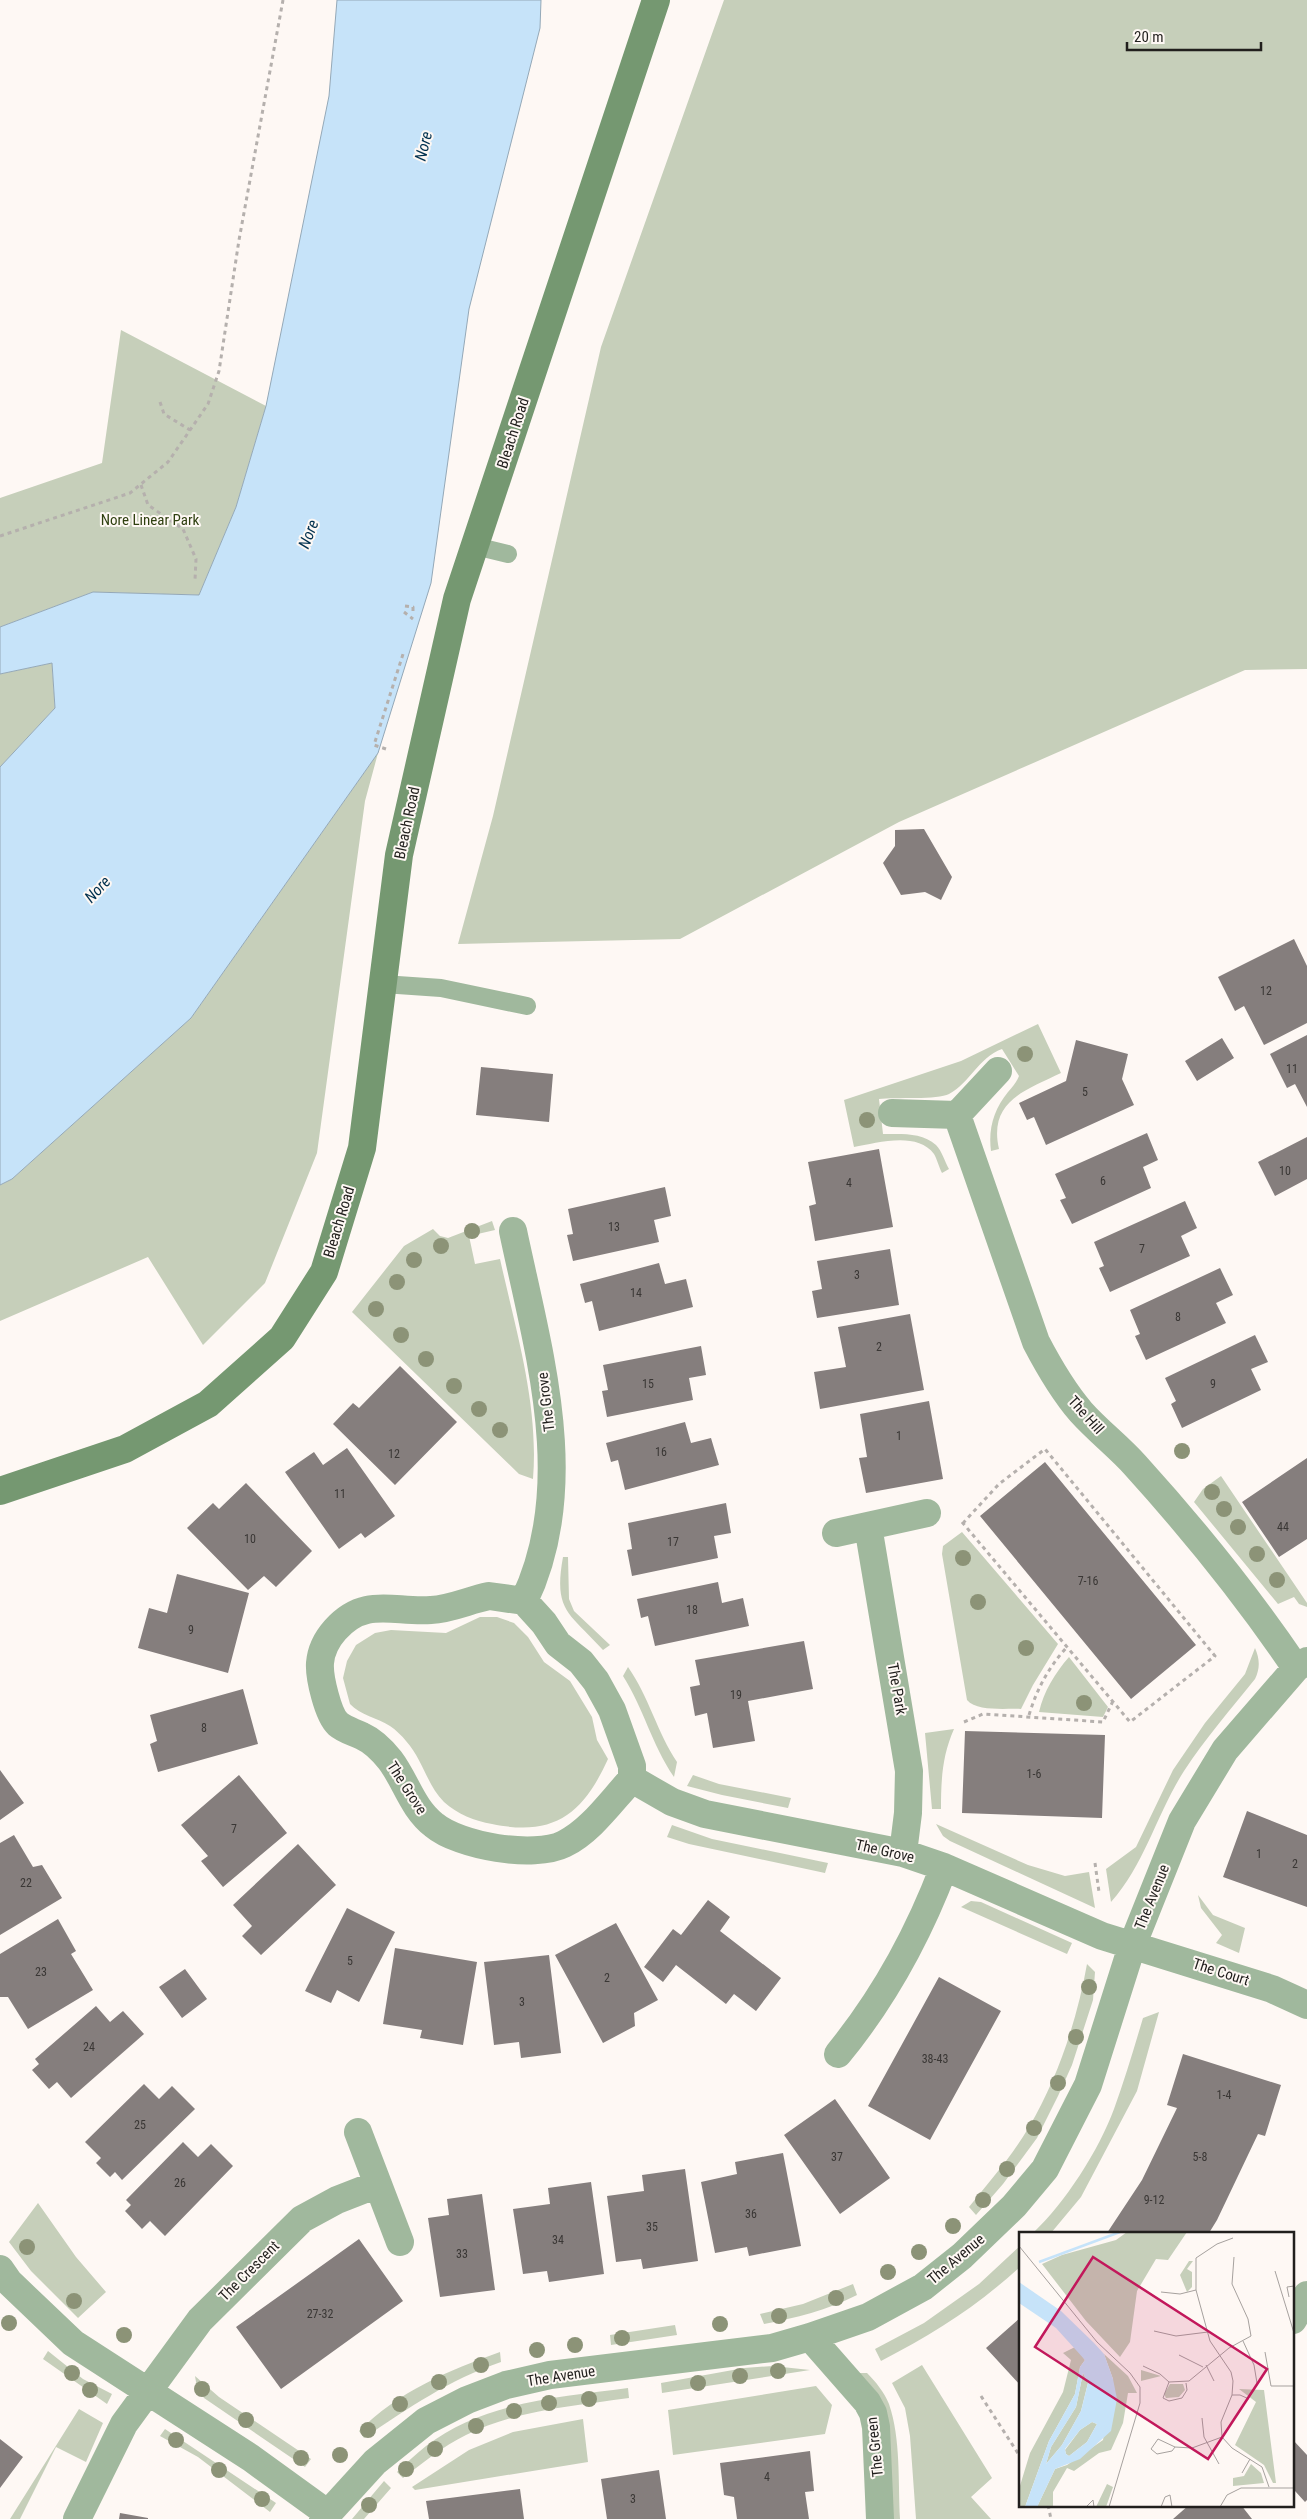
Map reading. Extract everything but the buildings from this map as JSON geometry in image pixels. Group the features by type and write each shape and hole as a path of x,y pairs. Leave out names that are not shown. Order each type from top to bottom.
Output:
{"street":[{"name":"Bleach Road","path":"0,1491 126,1449 208,1404 282,1338 324,1272 362,1148 399,855 457,599 656,0"},
{"path":"892,1113 957,1115 998,1071"},
{"name":"The Hill","path":"957,1115 1036,1342 1052,1373 1081,1412 1135,1464 1302,1664"},
{"name":"The Grove","path":"512,1232 547,1390 552,1453 549,1521 535,1580 524,1601 489,1596 449,1608 429,1611 374,1608 354,1615 336,1629 324,1646 320,1664 329,1708 337,1723 382,1750 397,1769 415,1805 434,1825 455,1838 479,1846 520,1850 545,1849 564,1845 584,1830 632,1779 672,1802 705,1814 903,1853 944,1867 1093,1932 1132,1946"},
{"path":"836,1534 928,1513"},
{"name":"The Park","path":"868,1526 909,1771 908,1813 903,1853"},
{"path":"524,1601 544,1623 558,1644 581,1662 596,1681 612,1710 632,1766 632,1779"},
{"name":"The Avenue","path":"325,2516 375,2462 426,2421 467,2400 506,2384 550,2376 772,2348 868,2317 923,2287 962,2256 1014,2206 1045,2169 1088,2085 1132,1946 1182,1821 1225,1750 1302,1664"},
{"path":"838,2054 860,2028 911,1942 930,1904 944,1867"},
{"name":"The Court","path":"1132,1946 1272,1988 1307,2005"},
{"path":"358,2132 400,2242"},
{"name":"The Crescent","path":"77,2519 124,2424 200,2320 302,2219 337,2200 378,2184"},
{"path":"0,2269 9,2282 73,2343 251,2458 325,2516"},
{"path":"1294,2318 1307,2295"},
{"name":"The Green","path":"810,2337 866,2402 873,2413 876,2427 880,2519"}],"lane":[{"path":"475,546 508,554"},
{"path":"383,984 441,988 527,1006"}],"path":[{"path":"0,536 130,493 168,462 208,404 219,371 239,240 283,0"},
{"path":"160,402 164,414 190,430"},
{"path":"140,485 148,505 183,529 196,559 195,580"},
{"path":"406,606 413,607 412,624"},
{"path":"404,612 413,619"},
{"path":"380,746 374,745 406,643"},
{"path":"928,1513 964,1522 1130,1722 1215,1656 1045,1449 999,1484 964,1522"},
{"path":"1028,1716 1036,1690 1067,1647"},
{"path":"964,1722 983,1714 1103,1722 1113,1701"},
{"path":"1095,1863 1100,1902"},
{"path":"981,2396 1019,2455"},
{"path":"1048,2506 1050,2519"}],"green space":[{"path":"724,0 1307,0 1307,669 1245,670 899,822 680,939 458,944 493,816 601,347"},
{"name":"Nore Linear Park","path":"121,330 266,406 236,507 199,595 93,592 0,627 0,498 102,463"},
{"path":"52,663 55,708 0,767 0,674"},
{"path":"378,753 365,801 317,1153 265,1283 203,1345 148,1257 0,1321 0,1185 12,1179 191,1018"},
{"path":"1038,1024 1061,1073 1023,1092 1005,1108 999,1119 997,1133 999,1149 991,1151 991,1127 999,1105 1016,1083 1019,1076 1002,1049 987,1058 963,1084 949,1094 936,1097 879,1099 883,1134 918,1136 930,1141 940,1150 949,1169 942,1173 934,1154 927,1147 918,1143 896,1140 854,1147 844,1100 961,1061"},
{"path":"492,1221 495,1230 469,1236 475,1264 500,1259 525,1368 533,1424 533,1479 519,1474 352,1312 404,1246 433,1229 440,1236 448,1238"},
{"path":"1221,1476 1307,1603 1307,1607 1299,1604 1294,1597 1278,1604 1194,1502 1203,1489"},
{"path":"962,1532 1058,1644 1021,1709 985,1708 972,1704 967,1700 942,1554 943,1546"},
{"path":"563,1557 568,1557 569,1599 574,1611 610,1645 603,1650 573,1619 563,1601 560,1590 560,1575"},
{"path":"480,1617 497,1617 514,1623 528,1637 544,1662 570,1681 592,1717 597,1740 608,1759 588,1794 577,1807 564,1817 549,1824 533,1827 514,1827 492,1824 479,1821 455,1810 438,1795 417,1756 401,1735 390,1726 359,1711 350,1704 343,1678 347,1661 356,1645 375,1633 391,1630 446,1633"},
{"path":"1255,1648 1259,1664 1255,1679 1209,1736 1184,1771 1142,1855 1123,1887 1111,1902 1106,1869 1136,1847 1173,1770 1205,1723 1245,1674"},
{"path":"1069,1657 1108,1707 1103,1717 1039,1712 1051,1683"},
{"path":"628,1667 642,1690 664,1739 677,1762 674,1777 659,1752 637,1701 623,1676"},
{"path":"954,1729 943,1769 941,1809 932,1809 925,1733"},
{"path":"693,1775 719,1784 791,1798 788,1808 722,1795 687,1786"},
{"path":"936,1824 1028,1865 1065,1876 1089,1872 1095,1908 950,1841 943,1836"},
{"path":"672,1825 712,1839 828,1863 825,1873 689,1844 667,1837"},
{"path":"1198,1895 1213,1915 1245,1928 1239,1953 1216,1943 1222,1935 1201,1908"},
{"path":"971,1901 981,1902 1072,1943 1067,1954 961,1907"},
{"path":"1087,1964 1095,1972 1093,2000 1072,2065 1037,2138 1003,2184 976,2215 969,2207 1015,2148 1029,2127 1049,2089 1072,2027"},
{"path":"1159,2012 1137,2091 1081,2197 1052,2232 1034,2232 1069,2191 1100,2141 1108,2125 1126,2075 1143,2018"},
{"path":"38,2203 76,2257 106,2292 78,2318 31,2271 9,2242"},
{"path":"1019,2247 1019,2268 1004,2281 971,2307 919,2340 881,2361 875,2349 924,2323 979,2284"},
{"path":"853,2284 857,2295 823,2309 764,2324 760,2314 803,2304"},
{"path":"675,2325 677,2335 611,2345 610,2335"},
{"path":"48,2351 83,2379 112,2394 107,2404 43,2359"},
{"path":"500,2352 501,2362 447,2386 364,2438 359,2431 374,2417 407,2394 462,2366"},
{"path":"922,2365 992,2478 971,2497 991,2519 916,2519 910,2436 905,2408 892,2383"},
{"path":"773,2366 810,2370 662,2393 661,2383 744,2368"},
{"path":"856,2373 867,2373 880,2387 893,2417 897,2446 900,2519 891,2519 877,2393 865,2379 858,2377"},
{"path":"195,2376 219,2397 311,2459 305,2467 204,2398 197,2388"},
{"path":"816,2386 832,2405 825,2434 673,2455 668,2410"},
{"path":"628,2388 629,2398 525,2414 485,2427 449,2444 403,2478 397,2472 426,2446 448,2431 472,2420 522,2404"},
{"path":"79,2409 103,2423 86,2462 56,2447 20,2519 10,2519"},
{"path":"583,2419 588,2462 415,2490 412,2487 469,2450 513,2432"},
{"path":"165,2429 276,2503 270,2512 198,2457 160,2436"},
{"path":"384,2481 391,2488 364,2519 352,2519"}],"water":[{"name":"Nore","path":"337,0 541,0 540,28 469,309 431,583 378,753 191,1018 12,1179 0,1185 0,767 55,708 52,663 0,674 0,627 93,592 199,595 236,507 266,406 329,96"}]}
